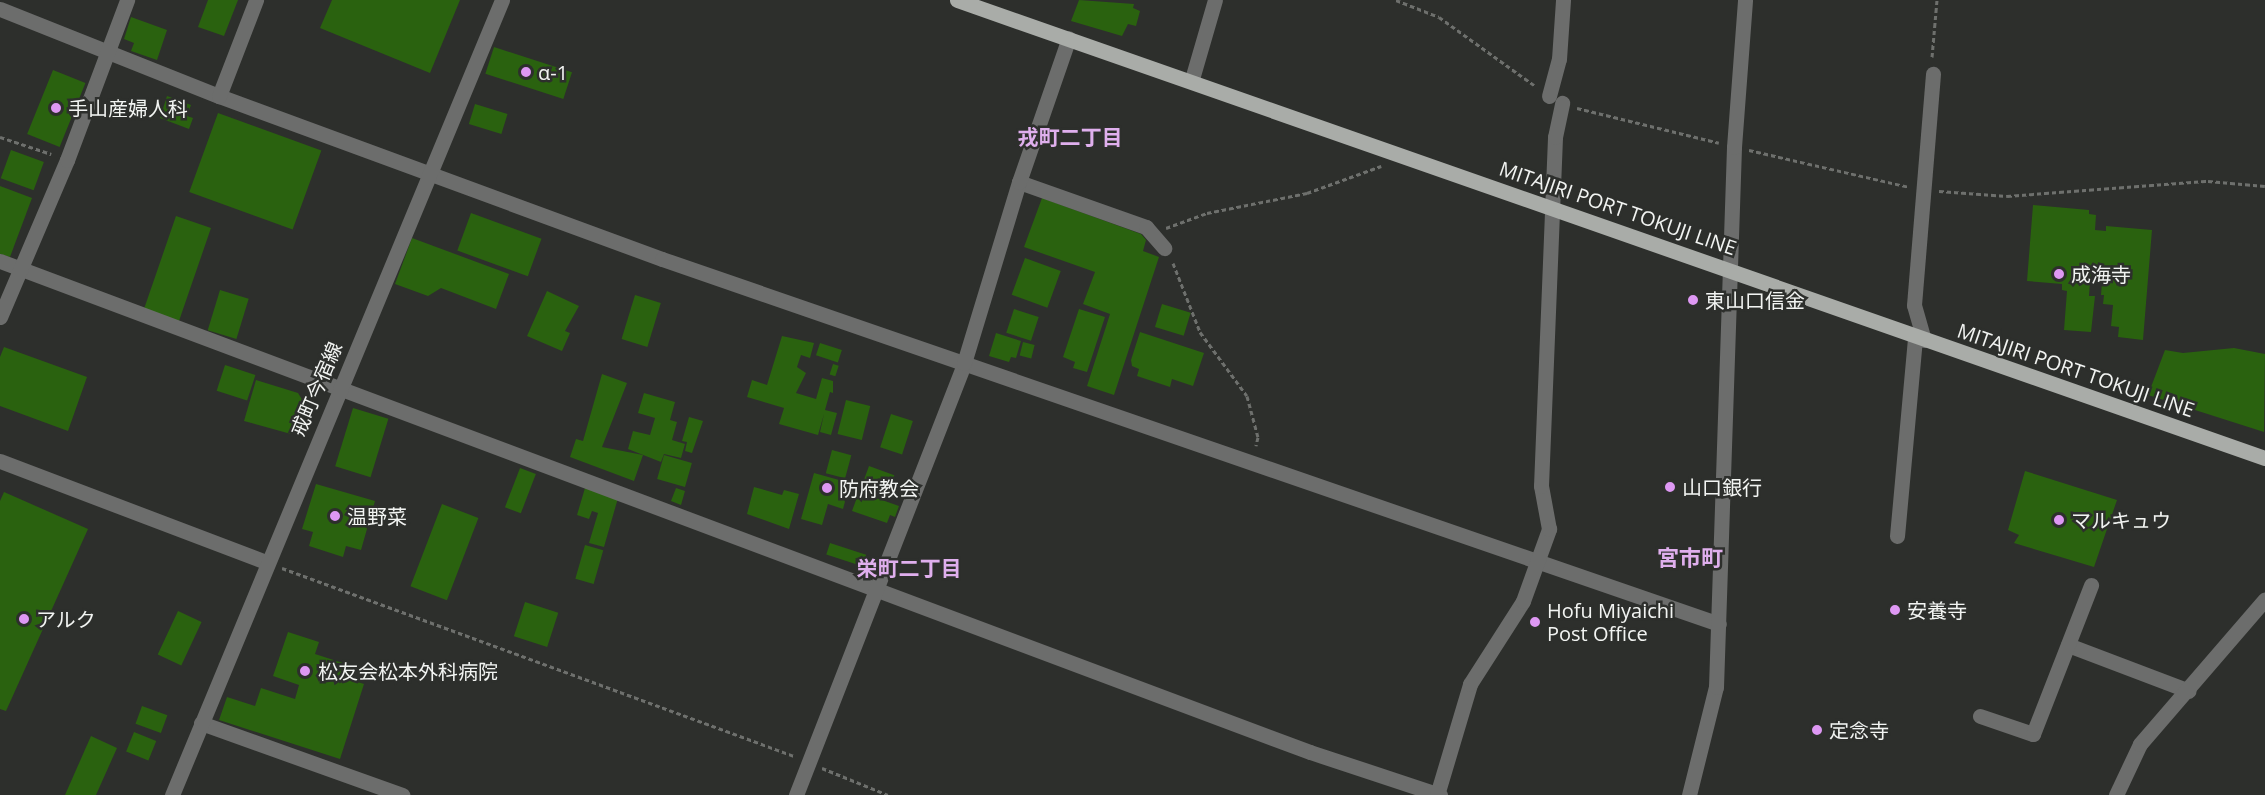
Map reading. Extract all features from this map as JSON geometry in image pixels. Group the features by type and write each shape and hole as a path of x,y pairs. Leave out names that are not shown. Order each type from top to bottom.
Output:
{"main road":[{"name":"MITAJIRI PORT TOKUJI LINE","path":"957,0 1192,80 1730,269 1920,339 2265,458"}],"street":[{"path":"0,316 67,160 127,0"},
{"path":"219,96 256,0"},
{"name":"戒町今宿線","path":"172,795 266,562 502,0"},
{"path":"1192,80 1215,0"},
{"path":"0,261 875,587 1310,752 1438,795 1470,684 1523,601 1549,529 1541,486 1553,208 1555,99 1563,0"},
{"path":"1689,795 1716,687 1734,147 1745,0"},
{"path":"0,9 219,96 428,175 1719,624"},
{"path":"796,795 964,363 1019,182 1069,38"},
{"path":"1896,536 1920,339 1914,305 1933,74"},
{"path":"1019,182 1127,219 1154,234 1164,248"},
{"path":"0,461 266,562"},
{"path":"1980,716 2033,734 2091,585"},
{"path":"2116,795 2140,744 2262,606"},
{"path":"2068,645 2189,690"},
{"path":"201,723 402,795"}],"path":[{"path":"1396,0 1439,17 1555,99 1734,147 1922,189 2007,196 2208,181 2265,186"},
{"path":"1933,74 1937,0"},
{"path":"0,137 67,160"},
{"path":"1154,234 1207,213 1306,193 1408,157"},
{"path":"1164,248 1200,332 1252,408 1258,437 1252,463"},
{"path":"266,562 808,762 888,795"}],"building":[{"path":"208,0 238,0 224,36 198,27"},
{"path":"332,0 460,0 430,73 320,28"},
{"path":"1079,0 1134,4 1133,8 1140,11 1136,26 1128,24 1122,36 1071,21"},
{"path":"131,17 167,30 157,60 131,51 134,43 124,39"},
{"path":"494,47 572,72 563,99 485,74"},
{"name":"手山産婦人科","path":"53,70 85,83 60,147 27,134"},
{"path":"167,96 191,105 187,116 193,118 189,129 160,118"},
{"path":"475,104 508,114 501,134 469,124"},
{"path":"218,113 321,151 293,230 189,192"},
{"path":"11,150 44,162 34,190 1,178"},
{"path":"0,186 32,198 10,257 0,254"},
{"path":"1042,198 1141,234 1146,240 1143,251 1159,257 1114,395 1087,386 1110,314 1083,304 1095,272 1024,247"},
{"name":"成海寺","path":"2033,205 2089,210 2089,214 2096,215 2095,230 2106,231 2106,226 2152,230 2143,340 2118,337 2119,327 2111,326 2113,305 2103,304 2104,295 2101,295 2103,268 2091,267 2089,296 2095,296 2091,332 2064,330 2067,291 2062,290 2062,284 2027,281"},
{"path":"471,213 541,239 528,276 457,251"},
{"path":"176,216 211,228 178,324 143,312"},
{"path":"412,238 509,274 496,309 441,288 428,296 395,284"},
{"path":"1025,258 1061,271 1047,308 1012,295"},
{"path":"220,290 249,299 236,339 208,330"},
{"path":"547,291 579,306 565,331 570,333 562,351 527,336"},
{"path":"635,295 661,303 647,347 622,339"},
{"path":"1162,304 1191,313 1184,336 1155,327"},
{"path":"1014,309 1039,317 1031,341 1006,333"},
{"path":"1079,309 1105,317 1087,372 1073,368 1075,362 1063,357"},
{"path":"1140,332 1204,353 1193,386 1172,379 1170,387 1137,376 1139,369 1132,366 1131,360"},
{"path":"996,333 1021,341 1016,358 1011,357 1009,362 989,356"},
{"path":"782,336 814,343 810,358 801,355 797,367 806,373 796,393 816,399 822,378 833,381 833,393 830,392 825,410 837,413 831,435 820,432 824,414 818,435 779,424 784,408 747,397 752,380 767,385"},
{"path":"1023,342 1035,345 1031,358 1020,356"},
{"path":"820,343 842,350 838,362 816,355"},
{"path":"4,347 87,377 68,431 0,406 0,357"},
{"path":"2234,348 2265,354 2264,432 2148,395 2165,350 2183,353"},
{"path":"833,364 839,366 835,376 830,374"},
{"path":"225,365 255,375 247,401 217,391"},
{"path":"602,374 627,383 602,447 643,455 634,481 570,457 576,439 583,441"},
{"path":"256,380 298,393 303,401 291,434 244,421"},
{"path":"644,393 675,402 670,420 677,422 672,440 685,444 681,458 664,454 661,462 628,449 633,431 650,435 655,418 638,413"},
{"path":"846,400 870,406 862,440 838,434"},
{"path":"353,408 388,419 371,477 335,466"},
{"path":"891,414 913,421 902,454 880,447"},
{"path":"689,417 703,421 692,453 685,451 687,442 682,441"},
{"path":"832,450 851,455 845,478 826,473"},
{"path":"664,455 692,463 685,487 657,479"},
{"path":"869,466 894,475 886,498 861,489"},
{"path":"520,468 536,474 521,513 505,507"},
{"path":"2025,471 2117,500 2094,567 2014,543 2019,535 2008,530"},
{"path":"814,473 850,483 843,509 828,504 822,525 801,519"},
{"path":"316,484 375,501 361,550 346,546 343,557 309,546 313,532 302,529"},
{"path":"754,487 782,495 784,490 799,494 789,529 747,514"},
{"path":"585,488 618,498 604,547 589,543 598,513 592,511 589,519 577,515"},
{"path":"676,488 685,491 681,505 671,501"},
{"name":"アルク","path":"4,492 88,529 6,711 0,709 0,501"},
{"path":"859,492 899,506 895,517 890,515 887,523 852,511"},
{"path":"442,504 478,518 447,600 410,586"},
{"path":"830,543 866,555 862,566 826,554"},
{"path":"585,545 603,550 594,584 575,579"},
{"path":"525,602 558,613 547,647 514,636"},
{"path":"178,611 202,622 181,665 158,655"},
{"path":"288,632 319,642 315,654 349,665 345,678 364,684 340,759 219,720 227,697 255,706 261,688 295,699 299,685 273,676"},
{"path":"142,706 167,715 161,733 136,724"},
{"path":"134,732 156,741 148,760 126,751"},
{"path":"91,736 117,748 96,795 65,795"}],"place":[{"name":"α-1","path":"526,72"},
{"name":"手山産婦人科","path":"56,108"},
{"name":"成海寺","path":"2059,274"},
{"name":"東山口信金","path":"1693,300"},
{"name":"山口銀行","path":"1670,487"},
{"name":"防府教会","path":"827,488"},
{"name":"温野菜","path":"335,516"},
{"name":"マルキュウ","path":"2059,520"},
{"name":"安養寺","path":"1895,610"},
{"name":"アルク","path":"24,619"},
{"name":"Hofu Miyaichi Post Office","path":"1535,622"},
{"name":"松友会松本外科病院","path":"305,671"},
{"name":"定念寺","path":"1817,730"}],"district":[{"name":"戎町二丁目","path":"1070,137"},
{"name":"宮市町","path":"1690,558"},
{"name":"栄町二丁目","path":"909,568"}]}
